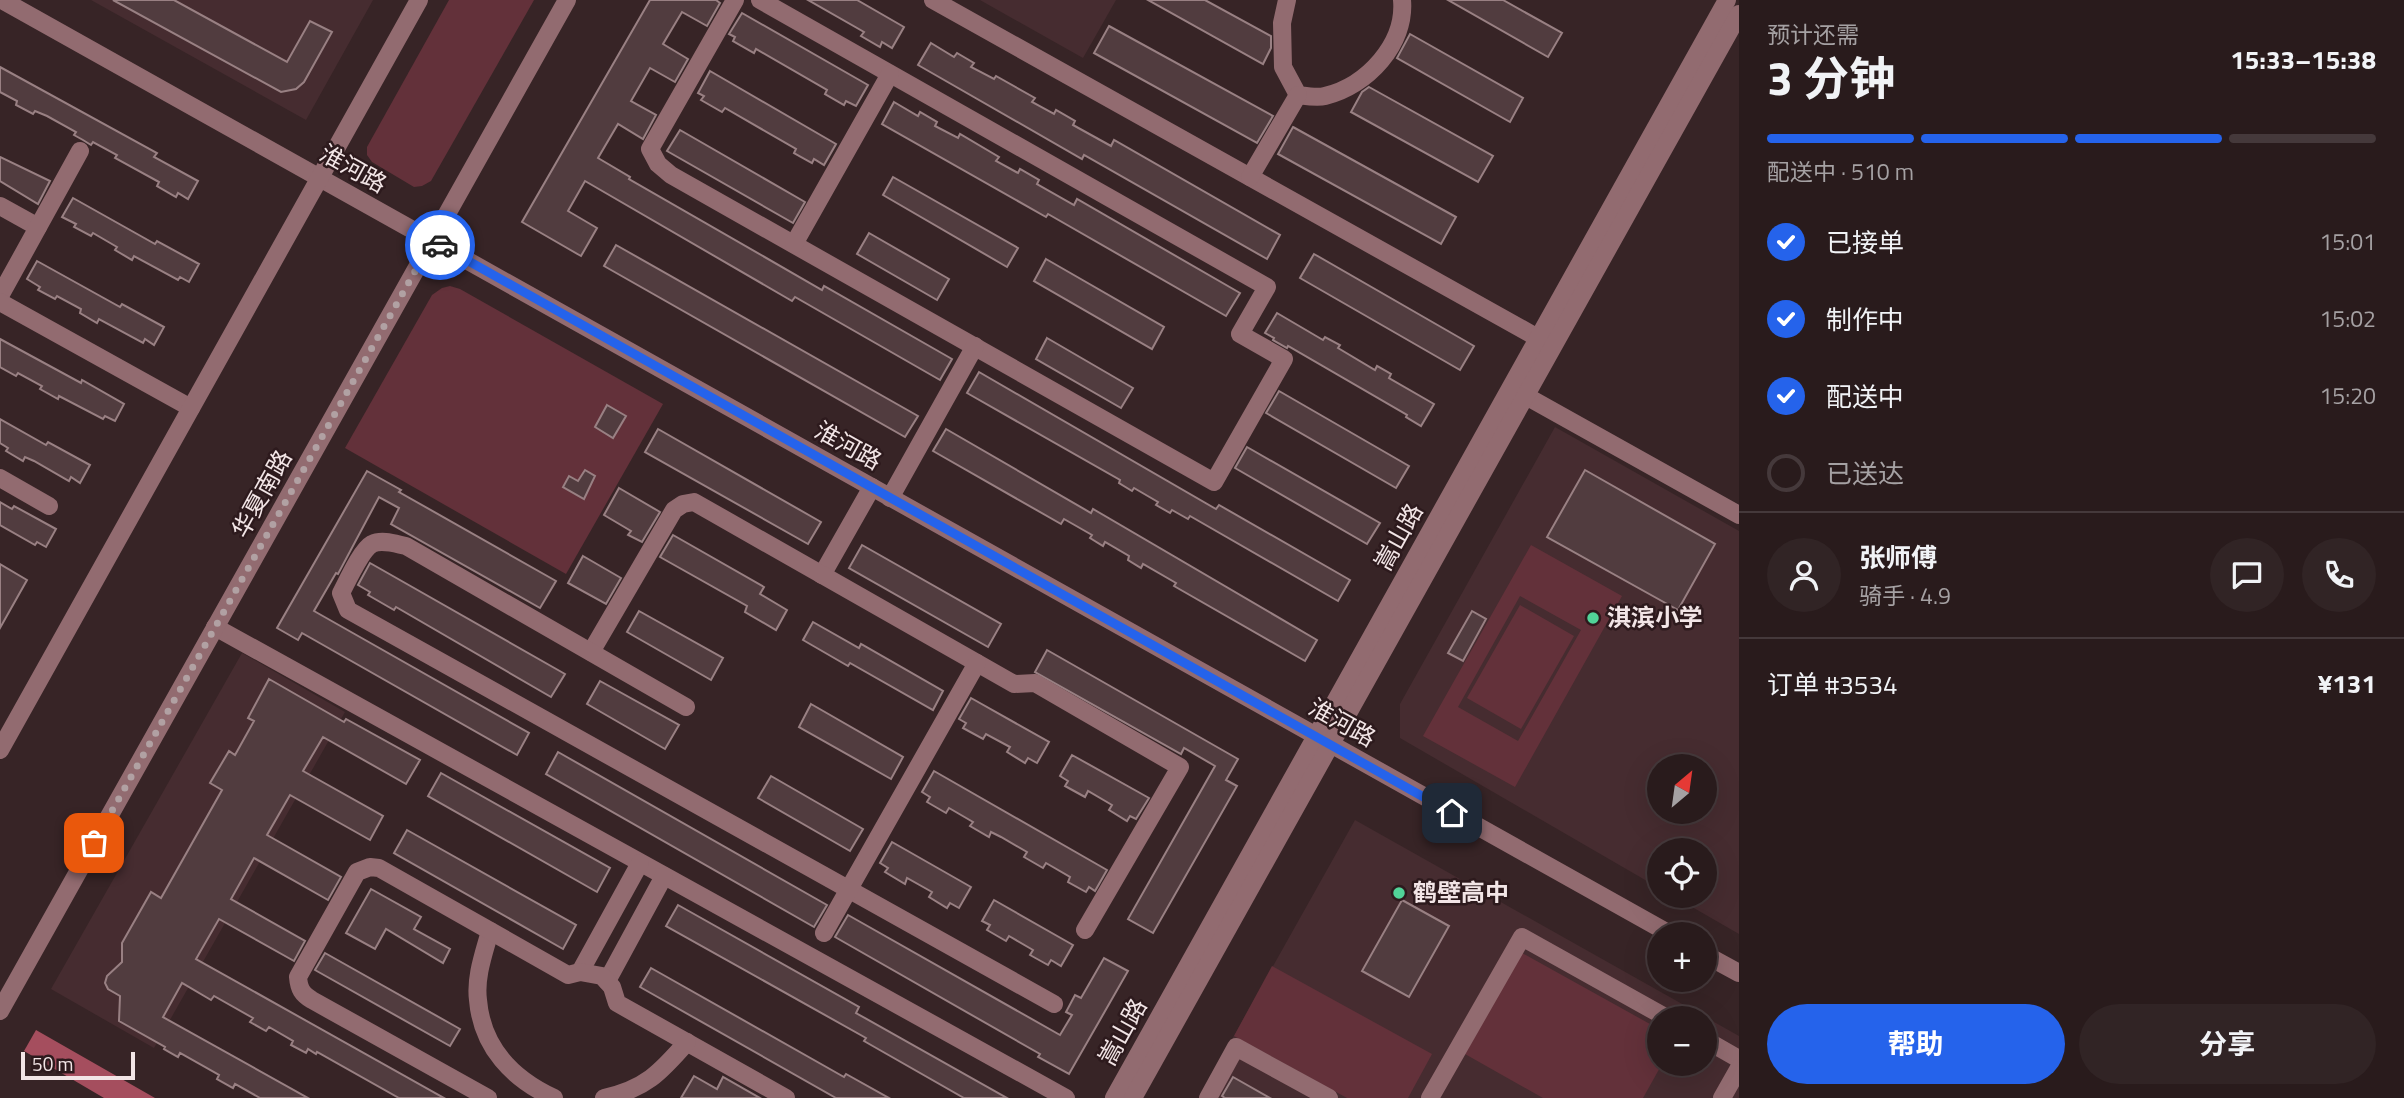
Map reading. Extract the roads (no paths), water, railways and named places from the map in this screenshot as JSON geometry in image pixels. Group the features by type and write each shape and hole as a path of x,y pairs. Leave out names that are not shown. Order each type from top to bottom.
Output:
{"street":[{"name":"淮河路","path":"2,0 29,7 320,178 1648,922"},
{"path":"0,750 419,0"},
{"name":"华夏南路","path":"0,1011 566,0"},
{"path":"735,0 649,149 658,164 671,175 1214,482 1284,359 1240,334 1267,287 760,0"},
{"path":"933,0 1538,338"},
{"path":"1287,0 1282,23 1283,67 1298,95"},
{"path":"1298,95 1323,97 1352,86 1373,69 1398,33 1403,15 1402,0"},
{"name":"嵩山路","path":"1133,1098 1538,338 1727,0"},
{"name":"嵩山路","path":"1114,1098 1526,396 1739,14"},
{"path":"794,244 890,74"},
{"path":"1250,177 1298,95"},
{"path":"0,296 80,151"},
{"path":"0,206 38,227"},
{"path":"0,302 191,408"},
{"path":"890,498 975,346"},
{"path":"1526,396 1739,515"},
{"path":"0,478 49,506"},
{"path":"822,575 872,487"},
{"path":"591,652 674,510 694,502 1014,684 1035,683 1180,767 1085,930"},
{"path":"686,707 406,546 384,542 371,544 341,593 348,610 1054,1004"},
{"path":"215,627 1066,1098"},
{"path":"824,933 977,663"},
{"path":"580,972 640,863"},
{"path":"488,1098 303,995 298,987 298,977 357,872 370,867 379,868 568,975 580,972 602,976 612,986 617,1003 786,1098"},
{"path":"607,981 664,876"},
{"path":"490,931 481,964 477,999 483,1027 504,1065 530,1087 554,1098"},
{"path":"1430,1098 1522,937 1647,1007"},
{"path":"1717,961 1739,974"},
{"path":"604,1098 628,1093 659,1074 687,1042"},
{"path":"1717,1046 1739,1059"},
{"path":"1208,1098 1236,1047 1329,1098"},
{"path":"1722,1098 1739,1068"}],"place":[{"name":"淇滨小学","path":"1593,618"},
{"name":"鹤壁高中","path":"1399,893"}]}
